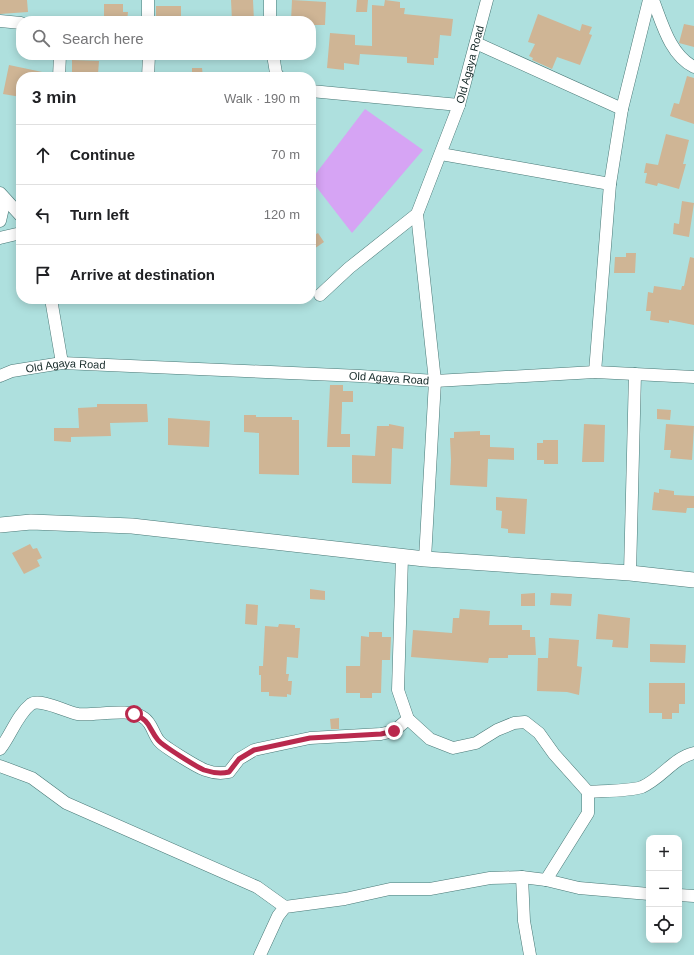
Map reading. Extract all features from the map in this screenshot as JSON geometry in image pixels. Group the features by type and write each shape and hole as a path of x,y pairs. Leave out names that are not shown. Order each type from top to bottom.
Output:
{"street":[{"path":"148,0 148,16"},
{"path":"270,0 270,16"},
{"name":"Old Agaya Road","path":"0,376 12,371 62,363 360,376 435,381 417,214 459,105 487,0"},
{"path":"595,372 610,184 622,109 649,0"},
{"path":"653,0 670,43 686,63 694,67"},
{"path":"0,21 16,23"},
{"path":"476,43 622,109"},
{"path":"59,72 60,60"},
{"path":"148,72 149,60"},
{"path":"274,60 276,72"},
{"path":"316,91 459,105"},
{"path":"441,154 610,184"},
{"path":"2,196 16,211"},
{"path":"0,221 2,196"},
{"path":"320,296 349,268 417,214"},
{"path":"0,238 16,234"},
{"path":"52,304 62,363"},
{"path":"425,559 435,381 595,372 694,377"},
{"path":"630,573 635,374"},
{"path":"0,525 31,522 132,526 402,557 630,573 694,580"},
{"path":"402,557 398,690 408,719 430,739 453,748 476,743 497,730 514,723 525,722 539,733 554,754 588,792 588,813 546,880"},
{"path":"0,749 9,738 23,712 32,703 40,702 76,714 134,714 144,718 157,739 165,748 203,770 222,774 229,772 239,759 254,750 310,738 381,734 394,731 408,719"},
{"path":"588,792 640,787 660,777 680,757 694,753"},
{"path":"0,766 32,778 73,806 257,886 285,907 345,899 390,889 430,889 490,878 522,877 546,880 579,888 646,894"},
{"path":"522,877 524,921 530,955"},
{"path":"682,895 694,896"},
{"path":"260,955 278,916 285,907"}],"shaded area":[{"path":"365,109 423,150 352,233 316,186 316,173"}],"building":[{"path":"0,0 27,0 28,12 0,14"},
{"path":"231,0 253,0 254,16 232,16"},
{"path":"292,0 326,2 325,25 316,25 316,16 291,16"},
{"path":"357,0 368,0 367,12 356,12"},
{"path":"385,0 400,2 400,8 405,8 404,14 453,19 451,36 440,35 438,58 434,58 434,65 407,63 407,57 360,54 359,65 344,63 344,70 327,68 330,33 355,35 355,45 372,46 372,5 384,6"},
{"path":"104,4 123,4 123,12 128,12 128,16 104,16"},
{"path":"156,6 181,6 181,16 156,16"},
{"path":"538,14 580,31 582,24 592,27 589,34 592,35 580,65 557,57 552,69 532,60 533,58 529,56 535,44 528,42"},
{"path":"684,24 694,26 694,47 679,43"},
{"path":"72,60 99,61 98,72 72,72"},
{"path":"9,65 42,72 16,72 16,96 3,94"},
{"path":"192,68 202,68 202,72 192,72"},
{"path":"687,76 694,78 694,124 670,116 674,103 679,104"},
{"path":"666,134 689,140 683,164 686,164 679,189 658,183 657,186 645,183 647,173 644,173 646,163 658,165"},
{"path":"682,201 694,203 689,237 673,234 674,223 679,224"},
{"path":"318,233 324,242 316,248 316,234"},
{"path":"626,253 636,253 635,273 614,273 615,257 626,257"},
{"path":"690,257 694,258 694,325 669,320 669,323 650,320 651,311 646,311 648,292 653,293 654,286 681,290 682,286 684,286"},
{"path":"330,385 343,385 343,391 353,391 353,402 342,402 341,434 350,434 350,447 327,447"},
{"path":"97,404 147,404 148,422 110,423 111,436 71,437 71,442 54,441 54,428 79,428 78,408 97,407"},
{"path":"657,409 671,410 670,420 657,419"},
{"path":"244,415 256,415 256,417 292,417 292,420 299,420 299,475 259,474 259,433 244,432"},
{"path":"168,418 210,421 209,447 168,445"},
{"path":"389,424 404,427 403,449 392,448 391,484 352,483 352,455 375,456 377,426 389,426"},
{"path":"584,424 605,425 604,462 582,462"},
{"path":"666,424 694,426 692,460 670,458 671,450 664,450"},
{"path":"480,431 480,435 490,435 490,447 514,448 514,460 488,459 487,487 450,485 450,438 454,438 454,432"},
{"path":"543,440 558,440 558,464 544,464 544,460 537,460 537,443 543,443"},
{"path":"659,489 674,491 674,495 694,496 694,508 687,508 686,513 652,510 654,492 659,493"},
{"path":"496,497 527,499 525,534 508,533 508,529 501,528 502,511 496,510"},
{"path":"30,544 33,549 37,548 42,558 37,560 40,566 24,574 12,553"},
{"path":"310,589 325,591 325,600 310,599"},
{"path":"535,593 535,606 521,606 521,594"},
{"path":"551,593 572,594 571,606 550,605"},
{"path":"246,604 258,605 257,625 245,624"},
{"path":"460,609 490,611 489,625 522,625 522,630 530,630 530,637 535,637 536,655 508,655 508,658 489,658 488,663 411,657 413,630 452,633 453,618 459,618"},
{"path":"598,614 630,618 628,648 612,647 613,640 596,639"},
{"path":"279,624 295,625 295,628 300,628 298,658 287,657 286,674 289,674 288,681 292,681 291,695 287,694 287,697 269,696 269,692 261,692 261,675 259,675 259,666 263,666 265,626 278,627"},
{"path":"369,632 382,632 382,637 391,637 390,660 382,660 381,693 372,693 372,698 360,698 360,693 346,693 346,666 360,666 361,636 369,637"},
{"path":"549,638 579,640 577,666 582,667 579,695 567,692 537,691 538,658 548,658"},
{"path":"650,644 686,645 685,663 650,662"},
{"path":"649,683 685,683 685,704 679,704 679,713 672,713 672,719 662,719 662,713 649,713"},
{"path":"339,718 339,729 331,729 330,719"}],"route":[{"path":"134,714 144,718 149,723 157,739 165,748 203,770 222,774 229,772 239,759 246,753 254,750 310,738 381,734 394,731"}]}
